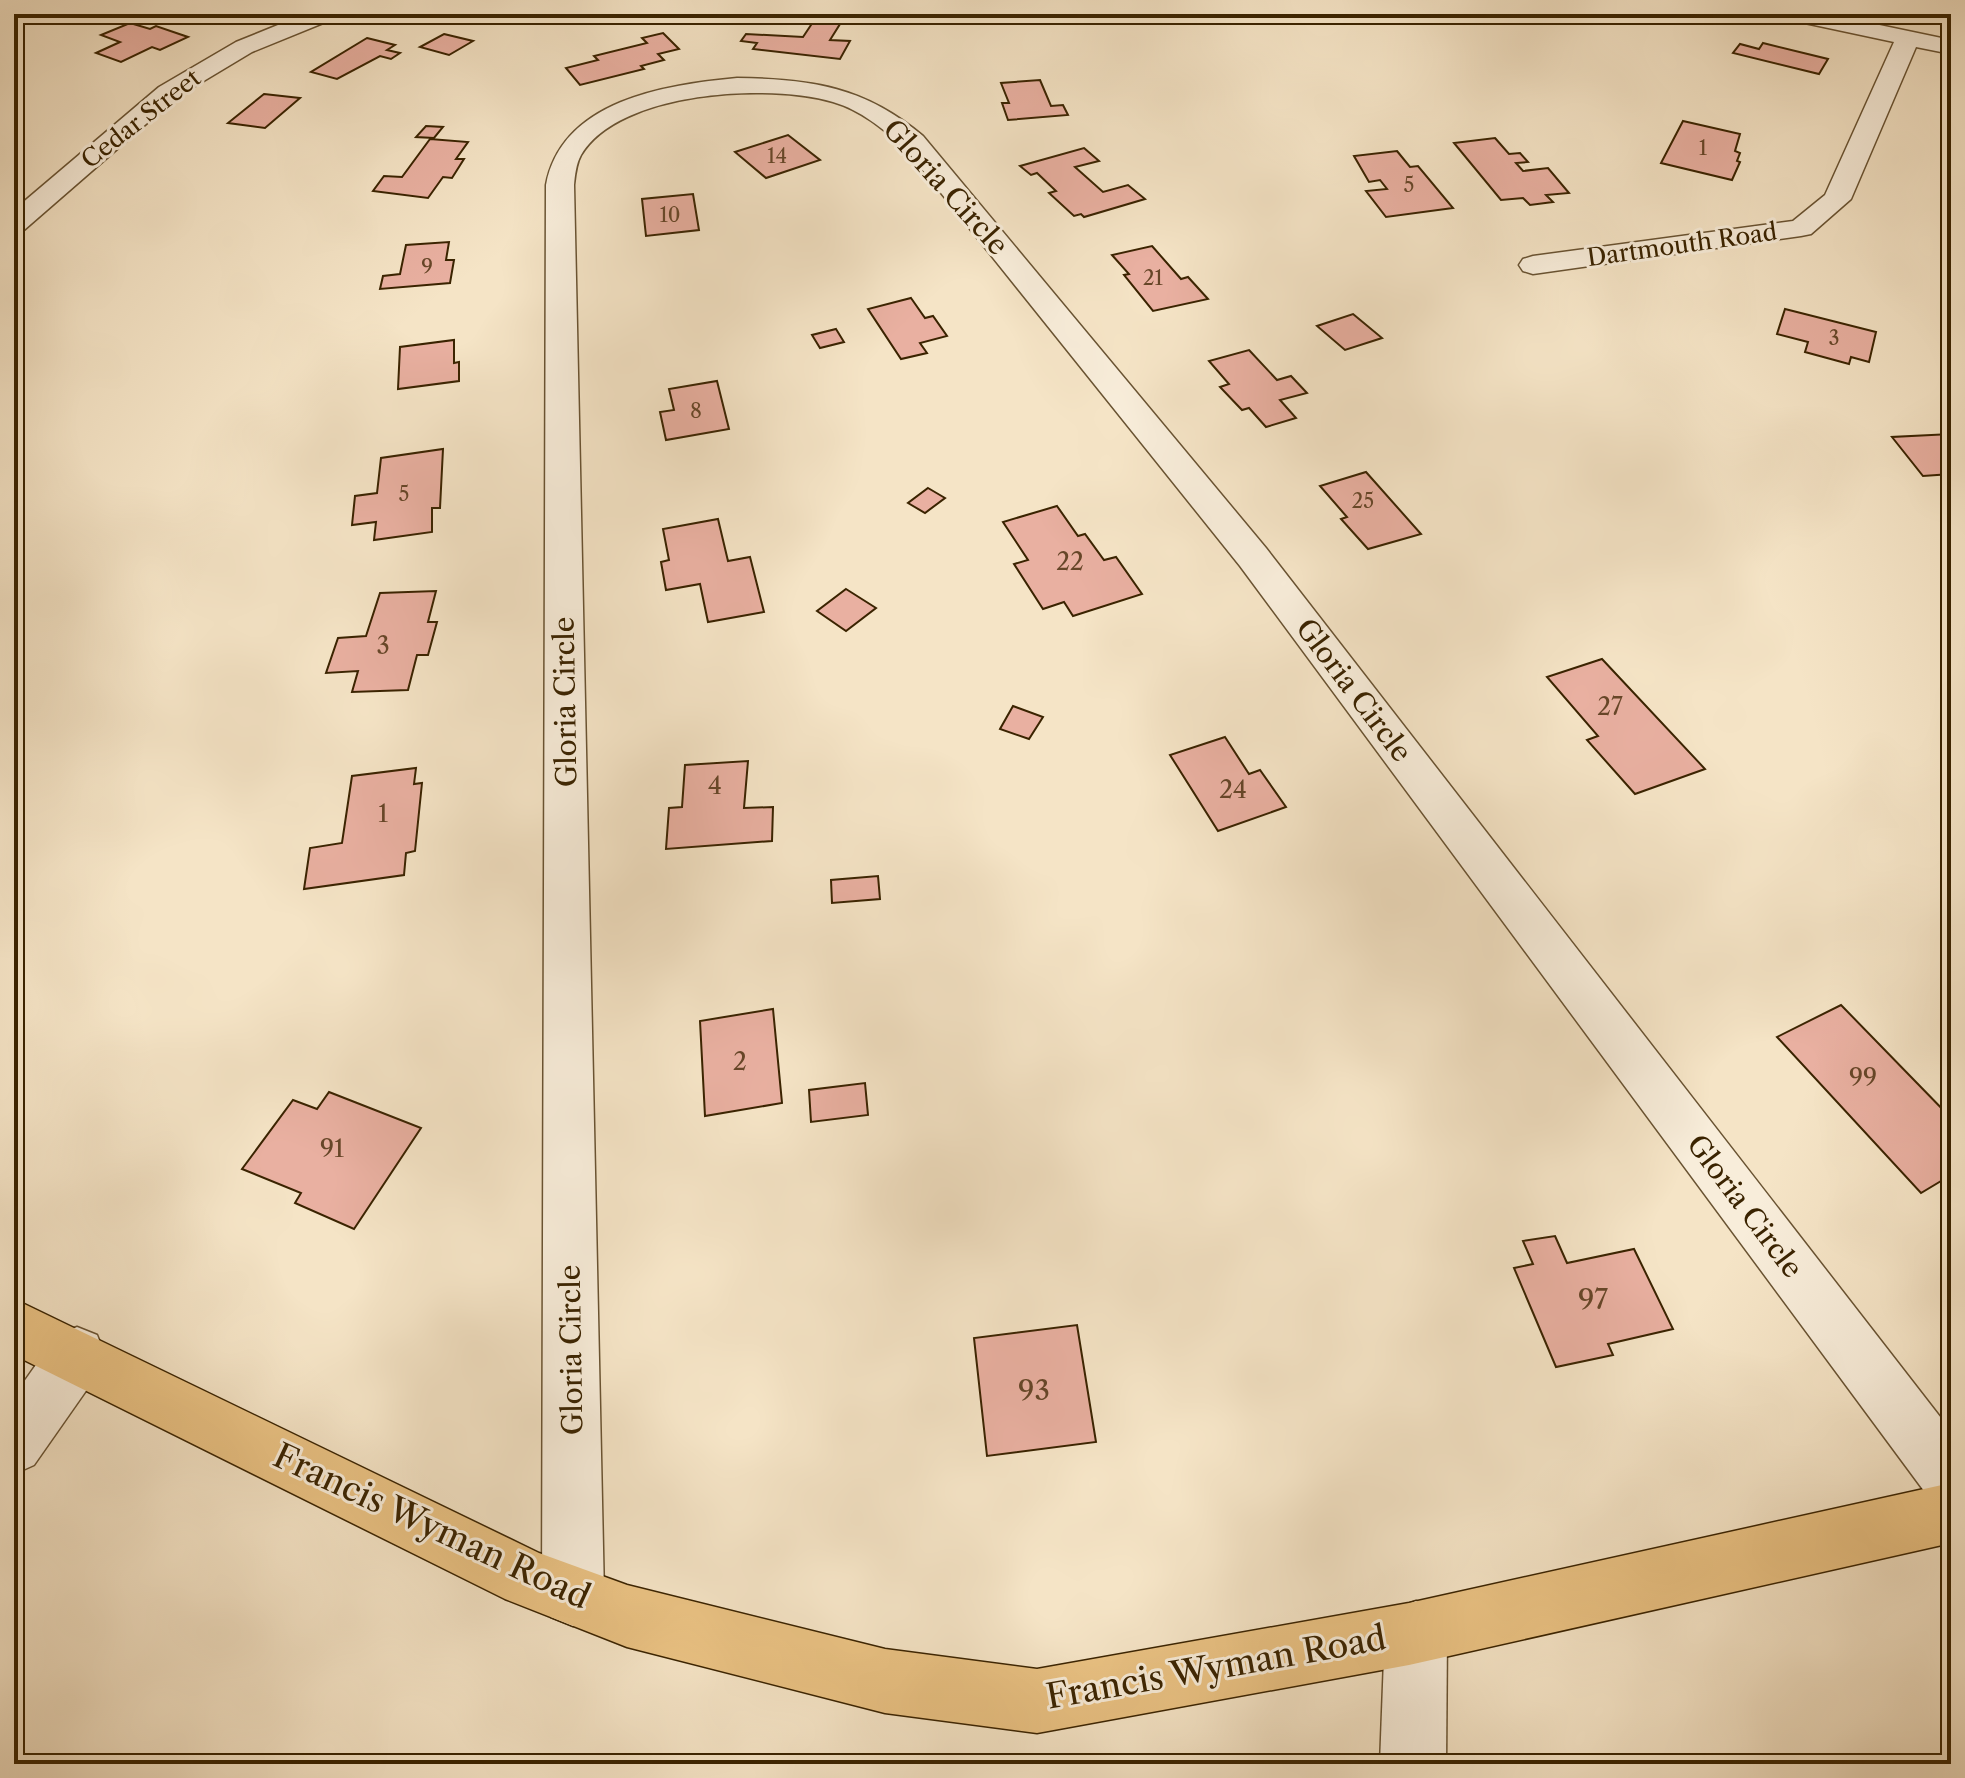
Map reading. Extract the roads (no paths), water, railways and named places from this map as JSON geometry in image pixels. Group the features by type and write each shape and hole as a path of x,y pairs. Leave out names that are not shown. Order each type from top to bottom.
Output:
{"main road":[{"name":"Francis Wyman Road","path":"14,1326 526,1578 627,1616 885,1681 1037,1701 1416,1632 1951,1513"}],"street":[{"name":"Cedar Street","path":"14,224 180,84 244,47 325,14"},
{"path":"1794,14 1951,47"},
{"name":"Dartmouth Road","path":"1533,265 1801,228 1837,199 1908,38"},
{"name":"Gloria Circle","path":"573,1595 560,185 569,152 603,122 656,99 720,86 787,86 840,96 884,116 914,142 1253,557 1951,1478"},
{"path":"14,1445 77,1355"},
{"path":"1413,1764 1416,1632"}]}
